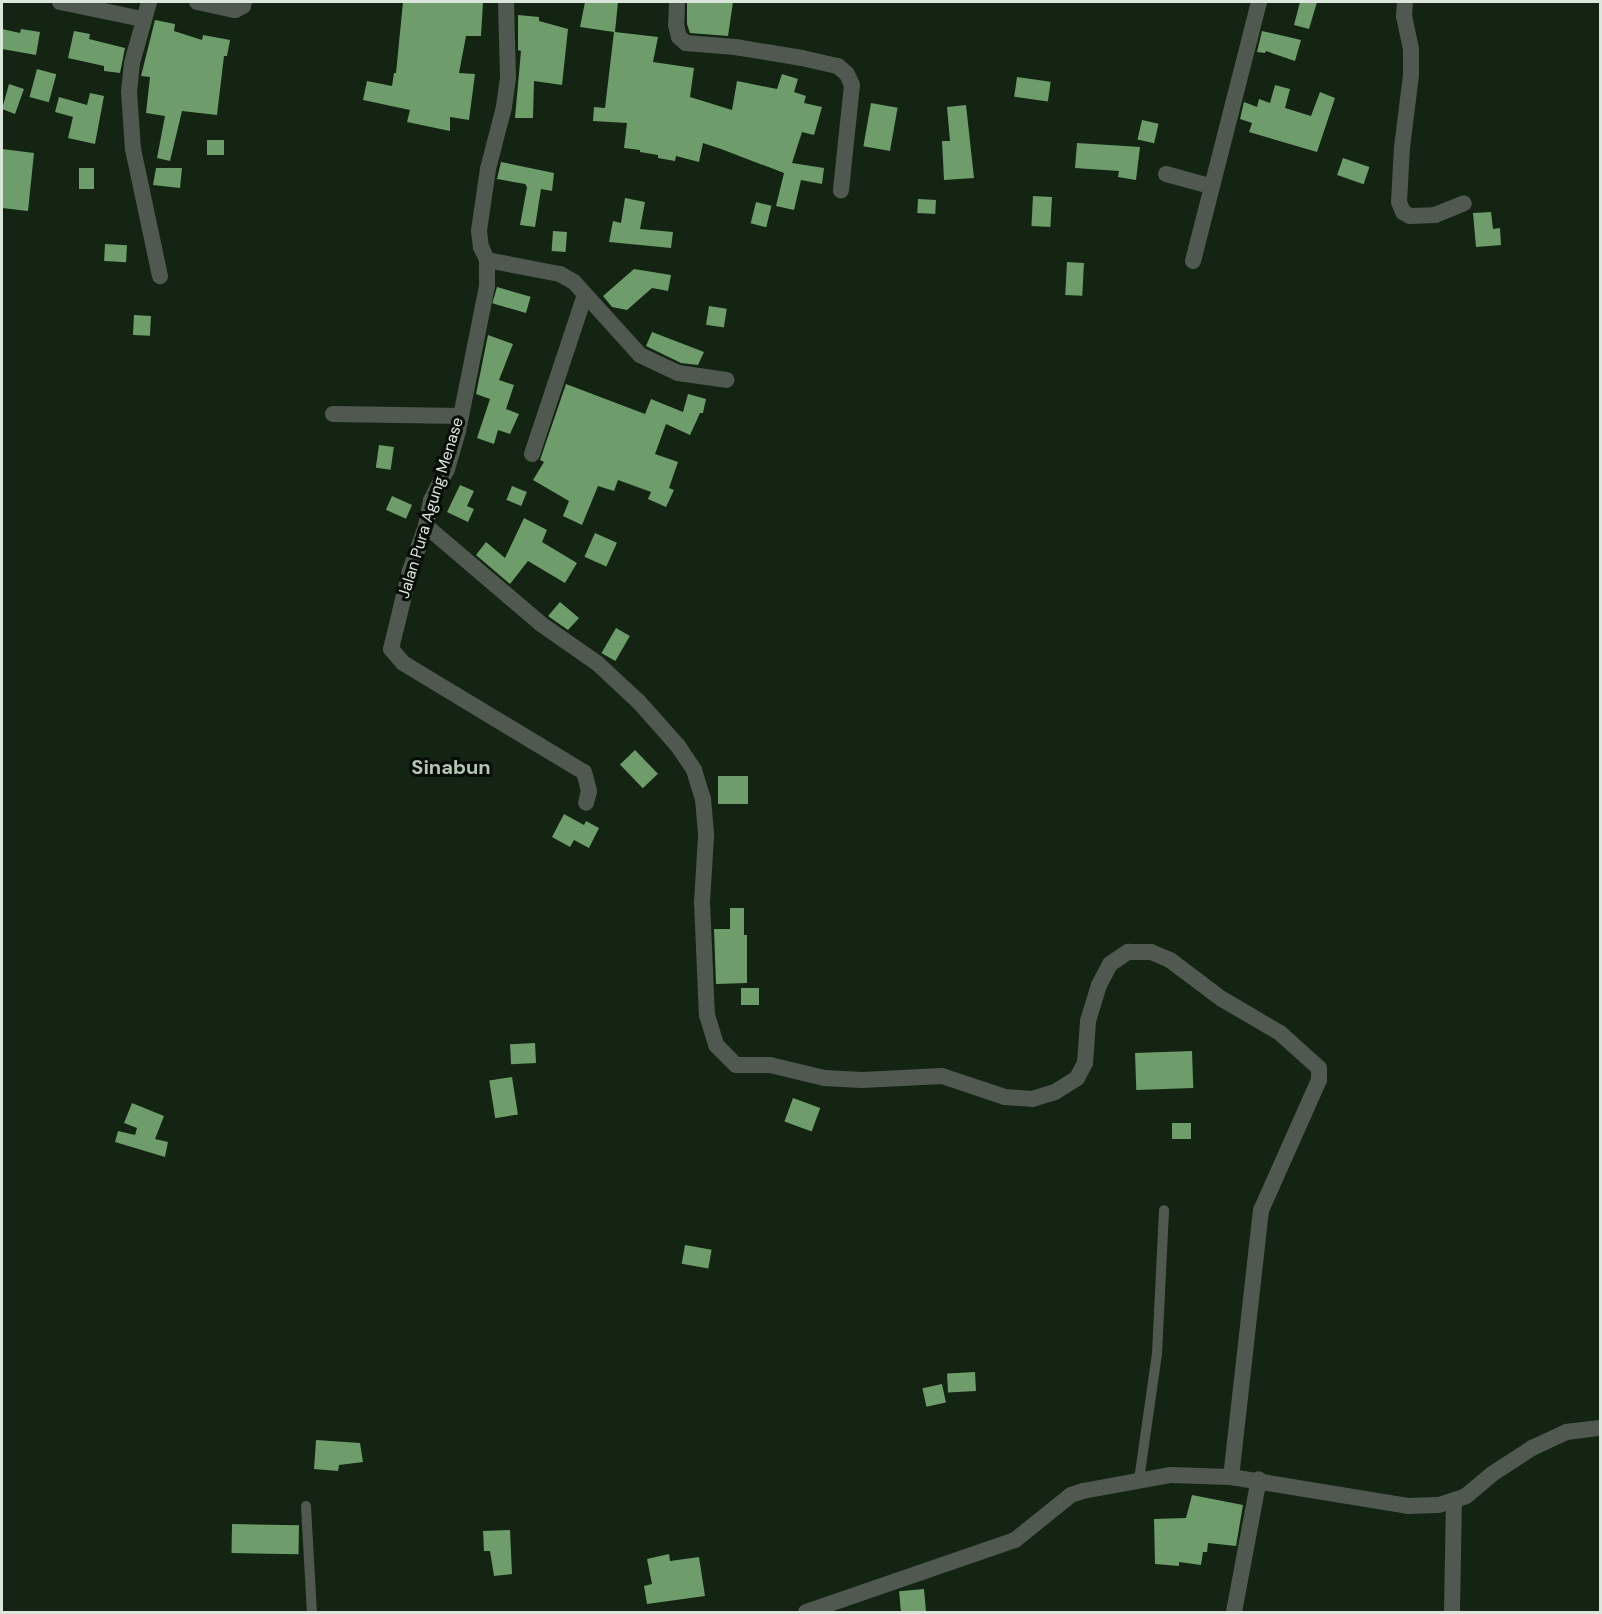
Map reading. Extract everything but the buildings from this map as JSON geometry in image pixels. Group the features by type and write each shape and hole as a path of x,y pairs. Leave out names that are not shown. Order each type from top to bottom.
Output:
{"street":[{"path":"60,2 142,19"},
{"path":"149,2 142,19 132,63 129,102 133,149 160,276"},
{"path":"196,2 235,10 243,6 244,2"},
{"name":"Jalan Pura Agung Menase","path":"506,2 508,78 504,107 488,169 479,231 487,260 487,286 461,416 447,469 431,500 426,526 394,628 391,649 403,663 585,772 589,792 586,803"},
{"path":"677,2 676,25 679,37 686,43 735,47 802,58 838,66 847,74 852,85 841,190"},
{"path":"1193,261 1210,186 1259,2"},
{"path":"1405,2 1411,75 1401,147 1399,202 1403,212 1410,216 1435,215 1464,203"},
{"path":"1166,174 1210,186"},
{"path":"487,260 550,270 574,282 640,355 678,374 727,380"},
{"path":"532,454 585,295"},
{"path":"333,414 461,416"},
{"path":"426,526 542,624 597,663 639,702 678,746 694,770 704,799 706,837 702,902 707,1015 717,1045 736,1065 770,1065 824,1078 862,1080 942,1076 1005,1097 1032,1099 1055,1092 1077,1078 1085,1063 1088,1021 1099,985 1110,964 1128,952 1151,952 1170,960 1222,999 1280,1033 1319,1068 1320,1080 1261,1210 1231,1477"},
{"path":"806,1612 1015,1540 1071,1495 1170,1475 1259,1479 1408,1506 1454,1502 1532,1448 1566,1432 1600,1428"},
{"path":"1234,1612 1259,1479"},
{"path":"1452,1612 1454,1502"}],"lane":[{"path":"1139,1480 1157,1354 1164,1210"},
{"path":"306,1506 312,1612"}],"district":[{"name":"Sinabun","path":"451,767"}]}
